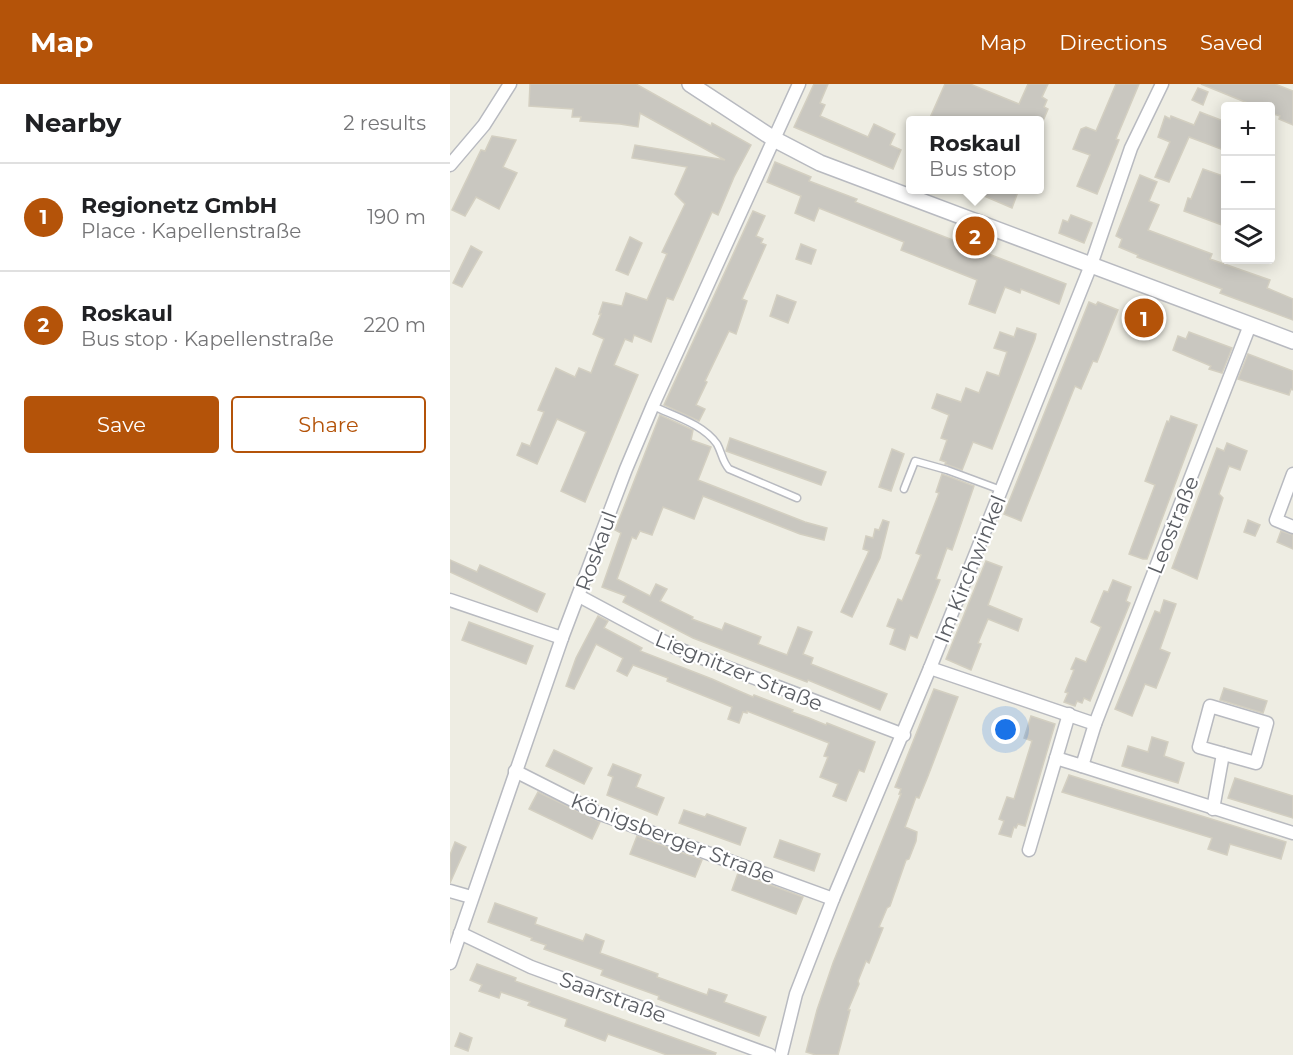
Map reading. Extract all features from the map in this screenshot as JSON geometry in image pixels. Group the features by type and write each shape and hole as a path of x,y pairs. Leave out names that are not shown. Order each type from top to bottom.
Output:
{"street":[{"path":"450,165 484,124 510,84"},
{"path":"690,84 774,139 820,162 1293,341"},
{"name":"Roskaul","path":"450,963 562,638 626,469 799,84"},
{"name":"Im Kirchwinkel","path":"781,1055 796,994 1001,490 1090,265 1131,148 1162,84"},
{"name":"Leostraße","path":"1082,766 1095,724 1250,325"},
{"path":"1293,474 1276,520 1293,526"},
{"name":"Liegnitzer Straße","path":"579,596 676,648 903,735"},
{"path":"450,600 562,638"},
{"path":"930,668 1095,724"},
{"path":"1210,706 1267,723 1256,763 1223,754 1199,747 1210,706"},
{"path":"1029,850 1069,714"},
{"path":"1214,809 1223,754"},
{"path":"1056,758 1293,833"},
{"name":"Königsberger Straße","path":"515,771 598,813 833,900"},
{"path":"450,891 471,897"},
{"name":"Saarstraße","path":"460,933 531,967 770,1055"}],"lane":[{"path":"653,405 705,431 718,446 723,462 729,469 797,498"},
{"path":"904,489 915,461 1001,490"}],"building":[{"path":"530,84 636,84 711,126 712,123 751,145 718,215 712,212 673,300 667,298 651,342 634,335 632,342 625,339 614,365 638,375 585,502 561,491 586,432 557,419 537,464 517,455 522,443 530,446 544,412 538,410 556,368 575,377 579,368 591,373 604,339 593,334 603,302 622,306 626,293 647,300 667,254 662,252 685,204 675,194 687,167 632,158 635,145 725,160 640,113 638,127 580,121 581,117 572,117 573,109 529,106"},
{"path":"814,84 828,84 820,103 825,105 820,116 868,137 874,124 895,134 890,145 901,150 893,169 794,127"},
{"path":"945,84 970,84 1019,104 1028,84 1048,84 1042,97 1047,100 1044,107 1048,109 1044,119 1044,116 931,116"},
{"path":"1116,84 1139,84 1116,139 1119,140 1097,194 1077,186 1090,155 1073,149 1081,129 1086,127 1096,131"},
{"path":"1201,84 1275,84 1293,91 1293,125 1279,119 1280,116 1275,114 1275,102 1245,102"},
{"path":"1198,88 1208,92 1203,105 1192,100"},
{"path":"1200,112 1221,120 1221,149 1189,137 1169,182 1155,177 1170,142 1158,137 1165,116 1194,125"},
{"path":"492,136 516,140 503,167 517,173 499,209 476,197 465,216 452,210 481,150 485,151"},
{"path":"775,162 811,177 809,181 857,199 855,202 1066,284 1059,304 1021,289 1020,293 1005,287 995,313 969,304 977,280 901,250 904,242 819,208 814,221 795,213 801,196 767,182"},
{"path":"1203,169 1221,175 1221,225 1184,211 1188,198 1191,199"},
{"path":"1140,175 1157,182 1149,201 1159,205 1148,230 1212,254 1210,259 1221,264 1270,280 1267,288 1293,299 1293,320 1220,293 1222,289 1137,257 1138,255 1119,247 1122,239 1116,236"},
{"path":"980,194 1017,194 1012,208"},
{"path":"753,211 765,216 756,236 763,239 761,243 766,245 742,299 747,301 736,334 729,331 705,381 707,382 696,405 705,409 699,421 664,405"},
{"path":"1071,215 1092,223 1084,243 1059,233 1063,220 1068,222"},
{"path":"630,237 642,243 628,275 616,270"},
{"path":"801,244 816,250 811,264 796,259"},
{"path":"471,246 482,252 462,287 453,283"},
{"path":"777,295 796,302 788,323 770,316"},
{"path":"1089,302 1096,305 1098,302 1118,310 1097,362 1093,361 1081,389 1075,386 1021,521 1004,514"},
{"path":"1017,328 1036,334 1035,339 992,449 973,442 962,470 945,464 946,462 940,460 947,440 941,438 949,415 932,408 937,394 961,402 966,388 979,393 987,372 999,376 1007,352 994,348 1000,332 1014,337"},
{"path":"1189,332 1232,348 1222,373 1209,369 1211,366 1173,350 1178,336 1186,339"},
{"path":"1248,354 1293,371 1293,390 1291,389 1289,395 1238,379"},
{"path":"660,415 693,430 691,440 711,447 698,480 805,522 827,528 824,540 800,534 703,496 694,519 663,507 652,535 640,531 636,539 632,537 617,579 650,596 656,584 667,589 660,601 693,617 692,619 722,630 725,623 761,637 758,644 787,655 798,627 812,632 803,654 813,658 811,664 887,694 880,710 808,680 807,682 693,638 623,602 626,596 602,587 621,533 615,530"},
{"path":"1171,416 1197,425 1147,559 1143,559 1129,554 1155,485 1145,481 1167,421 1169,422"},
{"path":"730,438 826,472 821,485 726,451"},
{"path":"1227,443 1247,451 1240,470 1229,466 1219,494 1223,498 1197,579 1172,568 1217,448 1224,451"},
{"path":"892,449 904,454 891,491 879,487"},
{"path":"942,474 974,486 952,550 947,548 936,579 940,580 917,638 910,635 905,650 890,644 895,629 887,626 898,599 902,601 921,555 916,553 939,493 936,492"},
{"path":"883,520 889,522 880,558 852,617 841,612 869,551 863,549 866,536 873,538 875,529 879,530"},
{"path":"1248,520 1260,525 1255,536 1244,532"},
{"path":"1281,531 1293,535 1293,549 1277,542"},
{"path":"450,560 477,572 480,565 545,594 537,612 450,572"},
{"path":"986,561 1002,567 988,605 1022,619 1018,631 988,619 978,643 981,644 971,670 946,659"},
{"path":"1113,580 1131,587 1126,601 1130,603 1090,701 1084,698 1082,703 1077,701 1075,706 1064,702 1068,693 1065,692 1074,670 1071,669 1076,658 1086,662 1101,627 1091,622 1104,591 1108,592"},
{"path":"1164,600 1176,604 1160,649 1170,653 1156,688 1145,684 1132,716 1115,709 1155,611 1160,613"},
{"path":"598,616 608,621 604,628 642,648 640,651 753,697 754,695 793,710 792,712 875,742 864,772 859,770 846,801 833,796 838,784 820,777 828,757 824,756 829,743 747,711 747,713 743,712 739,723 728,719 732,707 667,681 668,678 633,665 627,676 617,671 623,658 596,644 574,689 566,686 576,658"},
{"path":"469,622 533,646 526,664 462,640"},
{"path":"1224,688 1267,701 1263,713 1220,700"},
{"path":"934,689 958,697 928,776 919,798 916,797 905,827 917,832 916,841 909,859 906,860 890,906 879,927 883,928 869,963 866,961 858,981 859,984 848,1010 850,1010 838,1055 816,1055 806,1052 833,963 901,794 899,794 901,789 895,787"},
{"path":"1031,716 1055,724 1025,826 1018,824 1016,828 1014,827 1011,837 999,834 1004,821 999,819 1007,797 1014,799 1032,741 1024,738"},
{"path":"1152,737 1168,742 1164,756 1184,763 1178,783 1122,766 1128,746 1148,752"},
{"path":"554,750 592,768 584,784 546,766"},
{"path":"613,764 641,775 636,787 664,798 657,815 607,795 613,777 608,775"},
{"path":"1069,775 1286,842 1281,859 1230,844 1227,855 1208,849 1212,838 1062,792"},
{"path":"1235,778 1293,796 1293,818 1228,798"},
{"path":"538,792 600,822 592,839 529,809"},
{"path":"684,810 705,817 707,814 746,828 740,845 679,823"},
{"path":"637,836 702,860 695,877 630,854"},
{"path":"780,840 820,854 814,871 774,857"},
{"path":"455,842 466,847 450,883 450,855"},
{"path":"738,873 803,897 796,914 732,890"},
{"path":"495,903 537,918 535,924 583,941 586,934 604,941 600,953 658,974 657,977 707,995 709,989 727,995 724,1002 766,1017 759,1036 658,999 659,996 601,975 603,970 544,949 546,945 531,940 532,938 488,922"},
{"path":"477,964 516,978 515,981 716,1053 715,1055 667,1055 608,1034 605,1041 565,1026 567,1019 528,1005 530,1002 501,992 499,998 479,991 482,985 470,980"},
{"path":"460,1033 472,1038 468,1051 455,1046"}],"place":[{"name":"Roskaul","path":"975,236"},
{"name":"Regionetz GmbH","path":"1144,318"}]}
